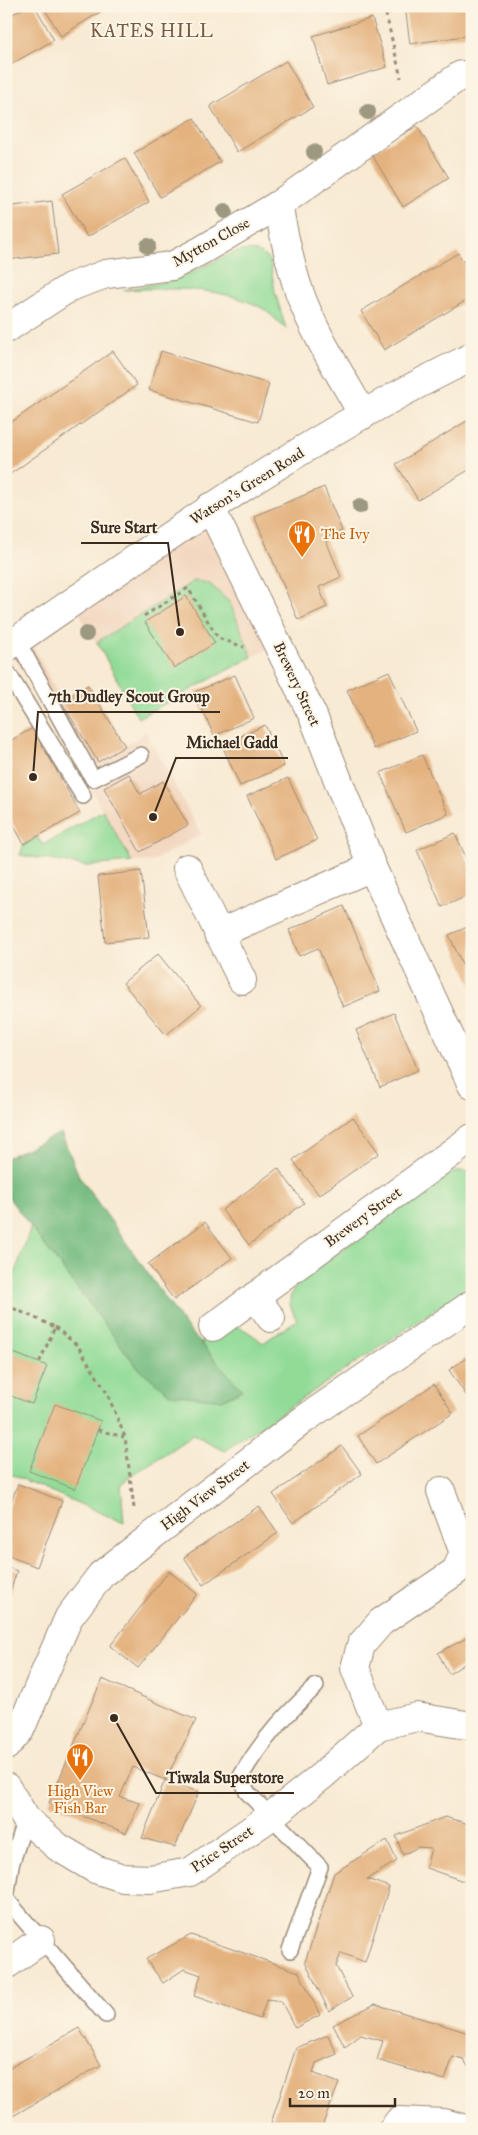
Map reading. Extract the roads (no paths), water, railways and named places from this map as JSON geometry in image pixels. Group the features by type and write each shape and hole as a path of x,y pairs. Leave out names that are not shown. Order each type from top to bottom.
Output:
{"street":[{"name":"Mytton Close","path":"6,329 70,287 106,274 172,266 278,205 461,75"},
{"path":"278,205 291,267 300,293 314,324 363,415"},
{"name":"Watson's Green Road","path":"12,644 210,507 363,415 472,357"},
{"name":"Brewery Street","path":"210,507 313,716 372,866 472,1085"},
{"path":"218,934 372,866"},
{"path":"186,868 242,980"},
{"name":"Brewery Street","path":"213,1327 472,1138"},
{"path":"255,1296 271,1318"},
{"name":"High View Street","path":"6,1746 20,1730 69,1617 100,1575 303,1420 472,1304"},
{"path":"378,1726 355,1668 361,1645 381,1622 456,1571 464,1552 441,1491"},
{"name":"Price Street","path":"6,1787 26,1819 58,1847 95,1869 122,1878 150,1879 190,1872 270,1817 323,1775 378,1726 417,1717 472,1726"},
{"path":"6,1966 41,1940"},
{"path":"393,2129 399,2121 444,2123 466,2129"}],"lane":[{"path":"12,644 93,780 141,755"},
{"path":"6,670 83,796"},
{"path":"290,1950 320,1867 247,1792 242,1776 253,1756 280,1720 316,1686"},
{"path":"26,1819 11,1865 6,1899 106,2015"}],"place":[{"name":"The Ivy","path":"302,558"},
{"name":"Sure Start","path":"180,632"},
{"name":"7th Dudley Scout Group","path":"33,777"},
{"name":"Michael Gadd","path":"153,817"},
{"name":"Tiwala Superstore","path":"114,1718"},
{"name":"High View Fish Bar","path":"80,1781"}],"district":[{"name":"KATES HILL","path":"152,31"}]}
